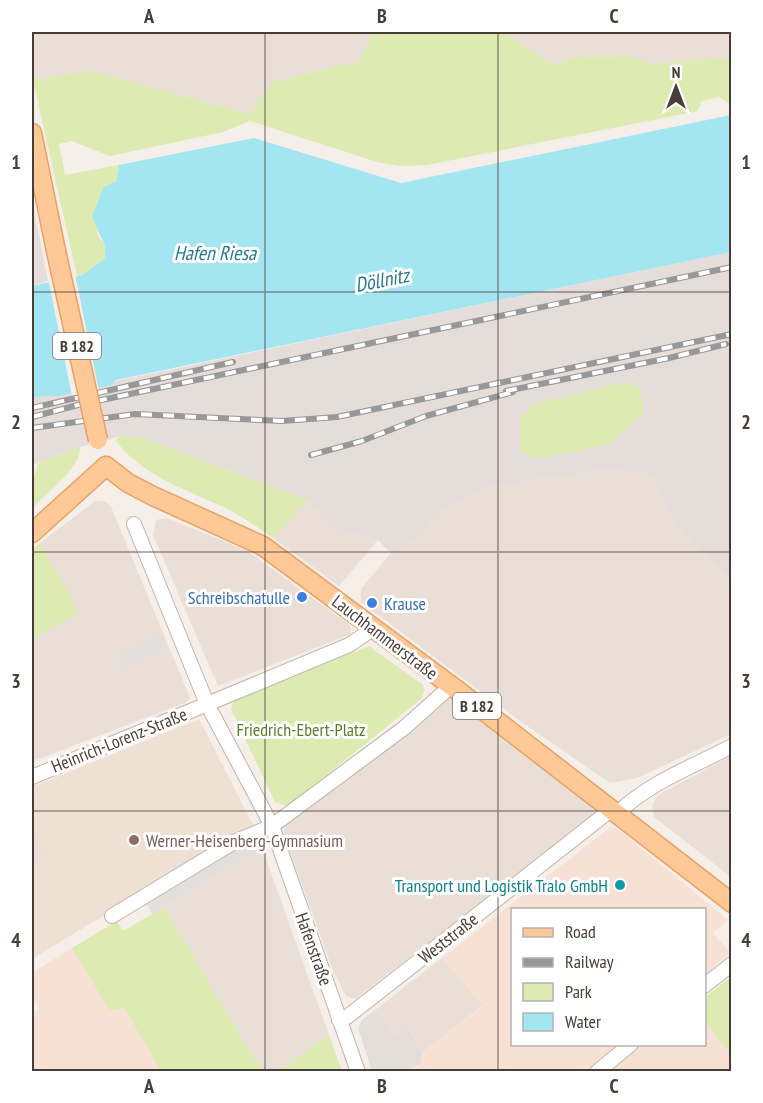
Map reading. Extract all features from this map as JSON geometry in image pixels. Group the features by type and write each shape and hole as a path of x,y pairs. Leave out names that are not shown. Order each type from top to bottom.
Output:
{"main road":[{"name":"B 182","path":"32,133 56,251 98,440 106,466"},
{"path":"32,533 106,466"},
{"name":"Lauchhammerstraße","path":"106,466 128,483 153,496 263,546 451,686 732,903"}],"street":[{"path":"134,524 207,704 272,826"},
{"path":"207,704 349,645 374,628"},
{"path":"112,916 234,842 272,826 404,728 451,686"},
{"name":"Heinrich-Lorenz-Straße","path":"32,777 207,704"},
{"name":"Weststraße","path":"339,1020 347,1017 615,811 645,791 732,746"},
{"name":"Hafenstraße","path":"272,826 358,1071"},
{"path":"706,985 732,964"},
{"path":"597,1071 628,1046"}],"shaded area":[{"path":"32,32 374,32 359,61 273,82 250,114 91,71 33,80"},
{"path":"502,32 731,32 731,57 650,64 630,56 577,57 554,65"},
{"path":"32,199 48,281 32,286"},
{"path":"731,252 731,580 675,523 653,478 647,474 605,470 485,487 434,515 423,535 391,553 378,540 343,532 308,500 141,437 121,436 80,447 32,465 32,397 59,396 112,385 116,381"},
{"path":"605,470 647,474 653,478 675,523 731,580 731,734 637,778 610,783 520,721 361,602 361,589 391,553 423,535 434,515 485,487"},
{"path":"308,500 343,532 378,540 339,586 273,538"},
{"path":"95,501 106,502 111,507 190,698 187,702 36,760 32,765 32,639 78,613 40,543"},
{"path":"167,518 246,550 351,626 351,634 218,686 153,535 156,520"},
{"path":"162,634 168,647 123,667 117,654"},
{"path":"452,698 588,801 596,814 355,999 346,996 332,968 283,832 286,824 443,699"},
{"name":"Werner-Heisenberg-Gymnasium","path":"199,719 253,825 32,959 32,866 49,855 32,826 32,787"},
{"path":"731,756 731,877 654,817 652,805 658,795"},
{"path":"32,826 49,855 32,866"},
{"path":"611,827 619,830 728,920 713,933 731,953 706,974 706,908 511,908 511,1046 706,1046 706,1022 731,1055 731,1071 405,1072 421,1065 422,1053 483,1006 442,958"},
{"path":"254,833 262,848 152,914 143,897"},
{"path":"262,848 329,1035 278,1071 265,1071 248,1049 164,907"},
{"path":"72,948 109,1010 124,1008 161,1071 32,1072 32,1014 39,1009 32,996 32,973"},
{"path":"442,958 483,1005 422,1053 409,1028 398,1036 375,1010"},
{"path":"375,1010 398,1036 408,1027 422,1053 421,1064 405,1071 372,1071 358,1028 362,1020"}],"green space":[{"path":"374,32 502,32 554,65 577,57 630,56 651,64 732,57 731,102 727,103 720,97 701,101 698,111 427,165 401,166 377,162 250,121 223,132 110,156 72,141 59,144 65,175 119,165 116,182 97,234 105,246 105,258 83,275 77,276 33,80 91,71 250,114 273,82 359,61"},
{"path":"626,382 640,389 644,413 610,444 544,458 531,457 521,451 519,419 533,404"},
{"path":"121,436 141,437 308,500 273,538 221,506 150,472 137,463 115,440"},
{"path":"80,447 79,455 69,471 32,508 32,483 38,463"},
{"path":"40,543 79,613 32,639 32,550"},
{"name":"Friedrich-Ebert-Platz","path":"369,646 423,685 424,692 421,699 288,806 275,802 231,709 234,700"},
{"path":"164,907 248,1049 265,1071 161,1071 124,1008 109,1010 72,948 117,921 123,931"},
{"path":"731,977 731,1055 706,1022 706,996"},
{"path":"329,1035 342,1071 278,1071"}],"water":[{"name":"Hafen Riesa","path":"731,115 731,252 116,380 112,385 59,396 32,397 32,286 83,275 105,258 105,246 92,216 104,187 116,182 119,165 254,138 401,183"}],"pier":[{"path":"75,274 99,391 72,396 48,278"}],"railway":[{"path":"32,417 78,405 732,267"},
{"path":"32,428 135,414 282,421 337,417 732,334"},
{"path":"506,391 726,344"},
{"path":"32,408 233,362"},
{"path":"311,455 362,441 426,416 513,392"}],"place":[{"name":"Schreibschatulle","path":"302,597"},
{"name":"Krause","path":"372,603"},
{"name":"Werner-Heisenberg-Gymnasium","path":"134,840"},
{"name":"Transport und Logistik Tralo GmbH","path":"620,885"}],"water label":[{"name":"Döllnitz","path":"382,280"}]}
